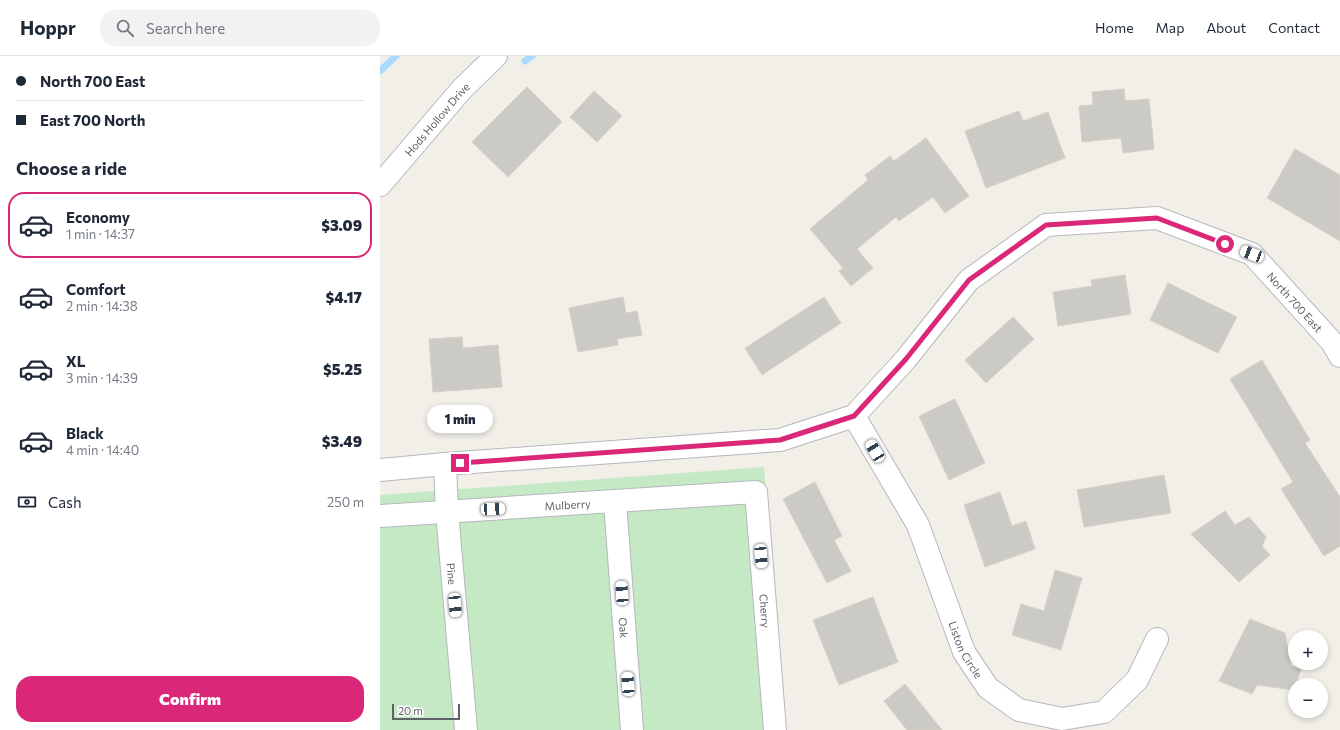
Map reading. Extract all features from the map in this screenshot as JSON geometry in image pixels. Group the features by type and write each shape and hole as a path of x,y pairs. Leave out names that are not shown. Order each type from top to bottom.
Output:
{"street":[{"name":"Hods Hollow Drive","path":"380,185 462,89 496,56"},
{"name":"North 700 East","path":"854,416 906,359 969,280 1046,225 1157,218 1252,254 1332,342 1340,356"},
{"path":"380,470 780,440 854,416"},
{"name":"Liston Circle","path":"854,416 918,525 964,652 988,688 1019,710 1062,719 1104,712 1137,680 1157,639"},
{"name":"Pine","path":"444,464 466,730"},
{"name":"Mulberry","path":"380,516 756,492"},
{"name":"Cherry","path":"756,492 775,730"},
{"name":"Oak","path":"615,502 632,730"}],"green space":[{"path":"764,467 784,730 380,730 380,495"}],"building":[{"path":"527,87 562,122 508,177 472,142"},
{"path":"1124,89 1125,101 1149,99 1154,149 1123,153 1121,138 1082,142 1079,106 1093,105 1092,92"},
{"path":"594,91 622,116 597,142 570,117"},
{"path":"1019,111 1023,121 1048,112 1065,158 986,188 965,131"},
{"path":"926,138 969,196 945,213 933,197 899,221 896,217 857,249 873,268 851,286 839,271 843,268 810,229 868,180 865,175 890,156 894,161"},
{"path":"1295,149 1340,175 1340,241 1267,198"},
{"path":"1125,275 1131,314 1058,326 1053,292 1092,286 1091,280"},
{"path":"1168,283 1237,317 1218,353 1150,320"},
{"path":"623,297 626,313 637,311 642,335 617,339 618,345 578,352 569,308"},
{"path":"824,297 841,323 762,375 745,348"},
{"path":"1013,317 1034,339 986,383 965,360"},
{"path":"462,337 463,348 498,345 502,387 433,392 429,339"},
{"path":"1262,360 1310,440 1305,443 1340,497 1340,546 1324,556 1281,489 1293,482 1230,379"},
{"path":"955,399 985,463 949,480 919,416"},
{"path":"1164,475 1171,513 1084,527 1077,490"},
{"path":"815,482 842,536 834,540 851,571 827,583 783,499"},
{"path":"1000,492 1012,526 1026,521 1035,549 985,567 964,505"},
{"path":"1225,511 1235,525 1249,517 1266,537 1262,546 1270,555 1239,582 1191,534"},
{"path":"1055,570 1082,578 1061,650 1012,635 1021,604 1044,611"},
{"path":"873,597 898,662 839,685 813,620"},
{"path":"1250,619 1285,633 1288,650 1288,670 1301,670 1298,678 1288,678 1288,689 1257,685 1252,694 1219,681"},
{"path":"905,684 942,730 907,730 884,701"}],"waterway":[{"path":"380,71 396,56"},
{"path":"525,61 532,56"}],"route":[{"path":"460,463 780,440 854,416 906,359 969,280 1046,225 1157,218 1225,244"}]}
